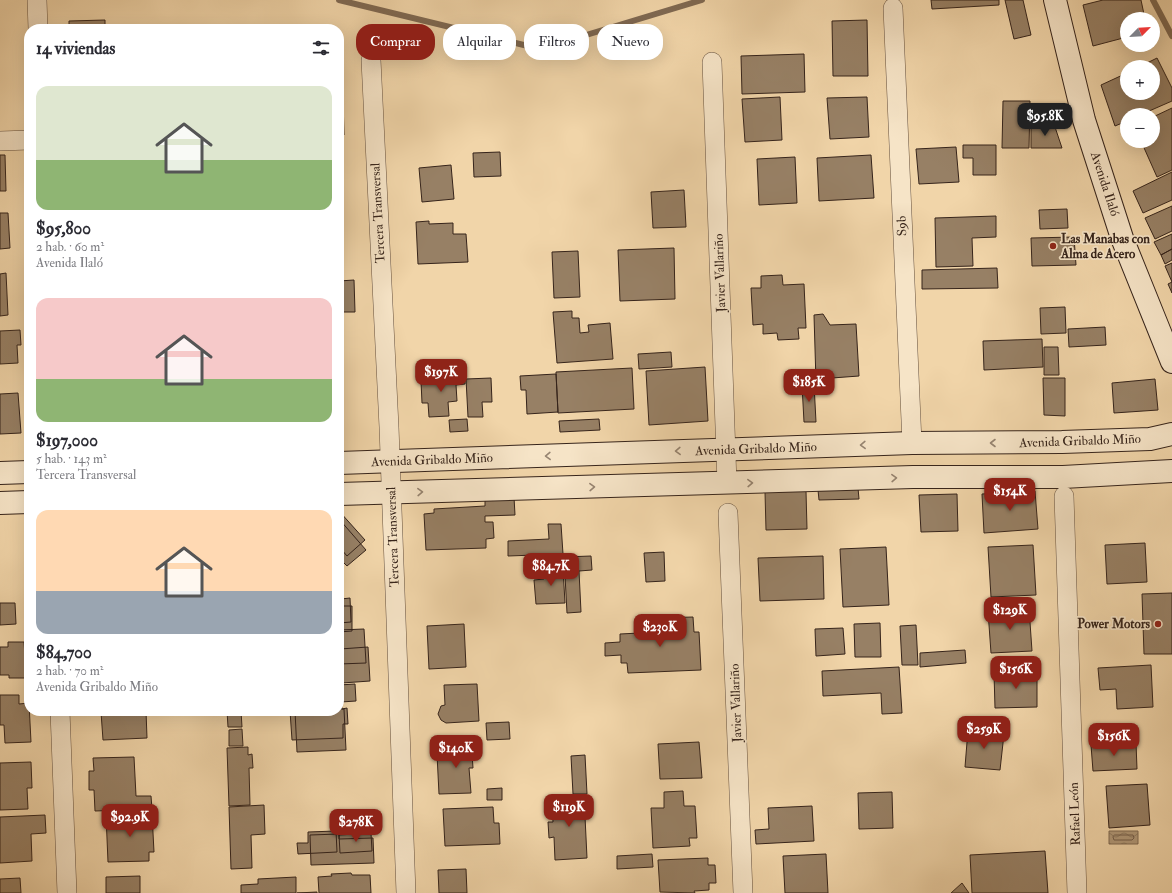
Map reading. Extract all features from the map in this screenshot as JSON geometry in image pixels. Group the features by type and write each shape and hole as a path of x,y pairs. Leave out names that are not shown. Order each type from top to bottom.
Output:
{"street":[{"path":"37,0 38,24"},
{"name":"Avenida Ilaló","path":"1055,0 1084,120 1120,230 1172,362"},
{"name":"S9b","path":"893,8 912,443"},
{"name":"Tercera Transversal","path":"371,60 392,492 406,893"},
{"name":"Javier Vallariño","path":"712,62 727,483"},
{"path":"0,141 24,140"},
{"name":"Avenida Gribaldo Miño","path":"344,463 912,443 1062,442 1150,439 1172,434"},
{"path":"1062,442 1063,487"},
{"path":"344,494 913,477 1063,487 1172,471"},
{"path":"0,473 24,472"},
{"name":"Rafael León","path":"1063,487 1077,893"},
{"path":"0,503 24,502"},
{"name":"Javier Vallariño","path":"728,512 744,893"},
{"path":"60,716 67,893"}],"water":[{"path":"1109,831 1138,831 1138,844 1109,844"}],"building":[{"path":"931,0 999,0 999,5 932,9"},
{"path":"1005,0 1023,0 1031,35 1014,39"},
{"path":"1103,0 1141,0 1144,12 1120,12 1120,39 1093,46 1083,5"},
{"path":"105,20 105,24 69,24 69,21"},
{"path":"867,20 868,76 833,76 832,21"},
{"path":"804,54 805,92 742,94 741,56"},
{"path":"1160,64 1172,88 1172,101 1156,108 1120,108 1120,124 1115,126 1101,85 1120,76 1120,100 1160,100"},
{"path":"780,97 782,140 745,142 742,99"},
{"path":"867,97 869,137 830,139 827,98"},
{"path":"1003,101 1030,101 1029,148 1002,148"},
{"path":"1172,108 1172,170 1157,177 1144,148 1160,148 1160,114"},
{"path":"1054,124 1062,148 1031,148 1031,126"},
{"path":"963,145 996,145 996,175 973,175 973,158 963,158"},
{"path":"956,147 959,182 919,184 916,149"},
{"path":"500,152 501,176 474,177 473,153"},
{"path":"0,155 5,155 6,191 0,191"},
{"path":"871,155 874,198 819,201 817,158"},
{"path":"795,157 797,203 759,205 757,159"},
{"path":"451,165 454,199 422,202 419,168"},
{"path":"1172,172 1172,200 1143,213 1133,191"},
{"path":"684,190 686,227 653,228 651,192"},
{"path":"1172,206 1172,231 1155,239 1145,218"},
{"path":"1067,209 1068,228 1040,229 1039,210"},
{"path":"0,213 8,213 10,248 0,249"},
{"path":"996,216 996,237 972,238 973,266 936,267 935,218"},
{"path":"429,221 429,224 453,223 453,234 466,234 468,262 418,264 416,222"},
{"path":"1172,234 1172,249 1161,255 1154,242"},
{"name":"Las Manabas con Alma de Acero","path":"1074,237 1076,265 1032,266 1031,238"},
{"path":"674,248 675,299 620,301 618,250"},
{"path":"1172,249 1172,260 1165,264 1161,255"},
{"path":"578,251 580,297 554,298 552,252"},
{"path":"1172,263 1172,282 1165,266"},
{"path":"997,268 998,288 922,289 922,270"},
{"path":"6,273 8,315 0,316 0,274"},
{"path":"782,275 783,285 804,284 806,328 798,328 799,339 778,340 777,333 763,334 763,324 753,325 751,288 761,288 761,276"},
{"path":"354,280 355,312 344,312 344,281"},
{"path":"1172,282 1172,293 1168,284"},
{"path":"1065,307 1066,333 1041,334 1040,308"},
{"path":"572,311 572,318 579,318 580,333 589,332 588,325 610,323 613,359 557,363 553,312"},
{"path":"823,314 830,325 856,324 859,376 832,378 832,381 816,382 814,315"},
{"path":"1105,327 1106,345 1069,347 1068,329"},
{"path":"20,330 21,345 17,345 18,363 0,364 0,331"},
{"path":"1042,339 1043,367 984,370 983,341"},
{"path":"1044,347 1058,347 1059,375 1044,375"},
{"path":"671,352 672,367 639,369 638,354"},
{"path":"705,367 708,421 649,425 646,371"},
{"path":"632,368 634,409 558,413 556,372"},
{"path":"465,372 465,384 456,385 457,401 448,402 449,416 429,417 428,403 422,403 421,381 445,379 445,373"},
{"path":"556,374 558,412 527,414 526,390 521,390 520,376"},
{"path":"491,378 492,402 482,402 483,417 468,417 466,379"},
{"path":"1043,378 1065,378 1065,416 1044,415"},
{"path":"1155,379 1158,410 1114,413 1112,383"},
{"path":"814,384 816,422 804,422 802,385"},
{"path":"18,393 21,433 0,434 0,394"},
{"path":"467,419 468,431 450,432 449,420"},
{"path":"599,419 600,430 560,432 559,421"},
{"path":"858,488 859,499 819,500 818,490"},
{"path":"806,491 807,529 766,530 765,492"},
{"path":"1035,491 1038,529 984,533 982,494"},
{"path":"957,494 958,531 921,532 919,495"},
{"path":"514,497 515,515 485,516 485,522 493,522 494,538 486,539 486,548 426,550 424,514 434,513 434,509 485,506 485,499"},
{"path":"344,517 365,540 347,556 344,552"},
{"path":"548,524 561,524 563,554 508,556 508,541 549,539"},
{"path":"344,525 366,550 347,566 344,563"},
{"path":"1145,543 1147,582 1107,584 1105,545"},
{"path":"1033,545 1036,595 991,597 988,547"},
{"path":"886,547 889,605 843,607 840,549"},
{"path":"664,552 665,581 646,582 644,553"},
{"path":"591,556 592,570 579,571 581,612 567,613 564,557"},
{"path":"823,556 824,599 760,601 758,558"},
{"path":"563,568 565,603 536,604 534,580 544,579 544,569"},
{"name":"Power Motors","path":"1172,593 1172,654 1144,654 1142,594"},
{"path":"350,598 351,622 344,623 344,599"},
{"path":"0,603 15,603 16,624 0,625"},
{"path":"344,606 352,606 352,631 344,632"},
{"path":"1029,608 1032,651 991,653 988,611"},
{"path":"693,617 694,632 699,632 701,670 628,673 627,663 621,663 621,655 605,656 605,643 620,642 620,634 659,632 658,618"},
{"path":"880,623 881,657 855,657 854,624"},
{"path":"464,624 466,667 429,669 427,626"},
{"path":"916,625 918,665 902,665 900,626"},
{"path":"843,628 845,654 816,656 815,629"},
{"path":"364,629 366,663 344,664 344,630"},
{"path":"8,642 24,642 24,678 9,678 9,675 0,675 0,647 8,647"},
{"path":"368,647 370,681 344,683 344,649"},
{"path":"965,650 966,663 920,667 920,653"},
{"path":"1151,665 1153,707 1117,709 1116,689 1100,690 1098,668"},
{"path":"899,667 902,713 882,714 881,693 823,696 822,671"},
{"path":"1037,672 1037,707 995,708 994,673"},
{"path":"355,684 356,701 344,702 344,685"},
{"path":"477,684 479,721 446,723 441,720 438,714 441,706 445,705 444,685"},
{"path":"0,695 19,695 19,704 24,704 24,716 30,716 31,742 5,743 4,725 0,725"},
{"path":"347,708 348,724 343,724 343,738 292,740 290,716 344,716 344,709"},
{"path":"344,709 346,750 297,752 295,716 344,716"},
{"path":"101,716 146,716 147,738 103,740"},
{"path":"227,716 241,716 242,727 228,727"},
{"path":"509,722 510,739 487,740 486,723"},
{"path":"242,729 243,746 229,746 229,730"},
{"path":"968,730 1004,734 1000,770 965,767"},
{"path":"471,739 473,768 469,768 471,793 439,794 437,754 454,753 454,740"},
{"path":"699,742 702,778 660,779 658,744"},
{"path":"1136,743 1137,769 1093,771 1091,745"},
{"path":"248,747 248,755 252,754 253,768 249,768 250,805 229,806 227,748"},
{"path":"585,755 587,794 573,794 571,756"},
{"path":"134,757 136,796 151,796 152,809 95,811 94,790 89,790 89,771 94,771 93,758"},
{"path":"31,762 32,788 27,788 28,809 0,810 0,763"},
{"path":"1147,784 1150,825 1109,828 1106,786"},
{"path":"502,788 502,800 487,800 487,789"},
{"path":"683,791 684,806 695,806 697,838 689,838 690,846 653,848 651,808 664,808 664,792"},
{"path":"892,792 893,828 859,829 858,793"},
{"path":"584,796 587,858 555,860 554,837 549,838 548,822 553,822 552,798"},
{"path":"264,805 265,834 251,835 252,868 231,869 229,807"},
{"path":"812,806 814,841 756,844 755,830 769,829 768,808"},
{"path":"493,807 494,823 499,823 500,844 445,846 443,809"},
{"path":"152,814 154,852 149,852 149,861 108,862 106,815"},
{"path":"45,815 46,833 31,834 32,861 0,863 0,817"},
{"path":"336,831 337,852 298,854 297,843 308,843 308,832"},
{"path":"371,833 372,851 340,853 339,835"},
{"path":"339,834 339,839 373,838 374,863 311,865 310,835"},
{"path":"1045,851 1048,893 972,893 970,855"},
{"path":"652,854 653,867 617,869 617,856"},
{"path":"826,854 828,893 785,893 783,856"},
{"path":"708,858 708,865 715,865 716,883 709,883 709,890 694,891 695,893 660,892 658,860"},
{"path":"466,869 467,893 439,893 438,870"},
{"path":"351,873 352,875 370,875 371,893 319,893 318,877 332,876 331,874"},
{"path":"140,876 140,893 106,893 106,877"},
{"path":"296,877 296,893 241,893 241,885 258,884 258,879"},
{"path":"20,878 21,893 0,893 0,879"},
{"path":"962,883 969,893 951,893"}],"waterway":[{"path":"339,0 540,49 702,0"},
{"path":"1153,0 1172,36"}],"place":[{"name":"Las Manabas con Alma de Acero","path":"1053,246"},
{"name":"Power Motors","path":"1158,624"}]}
